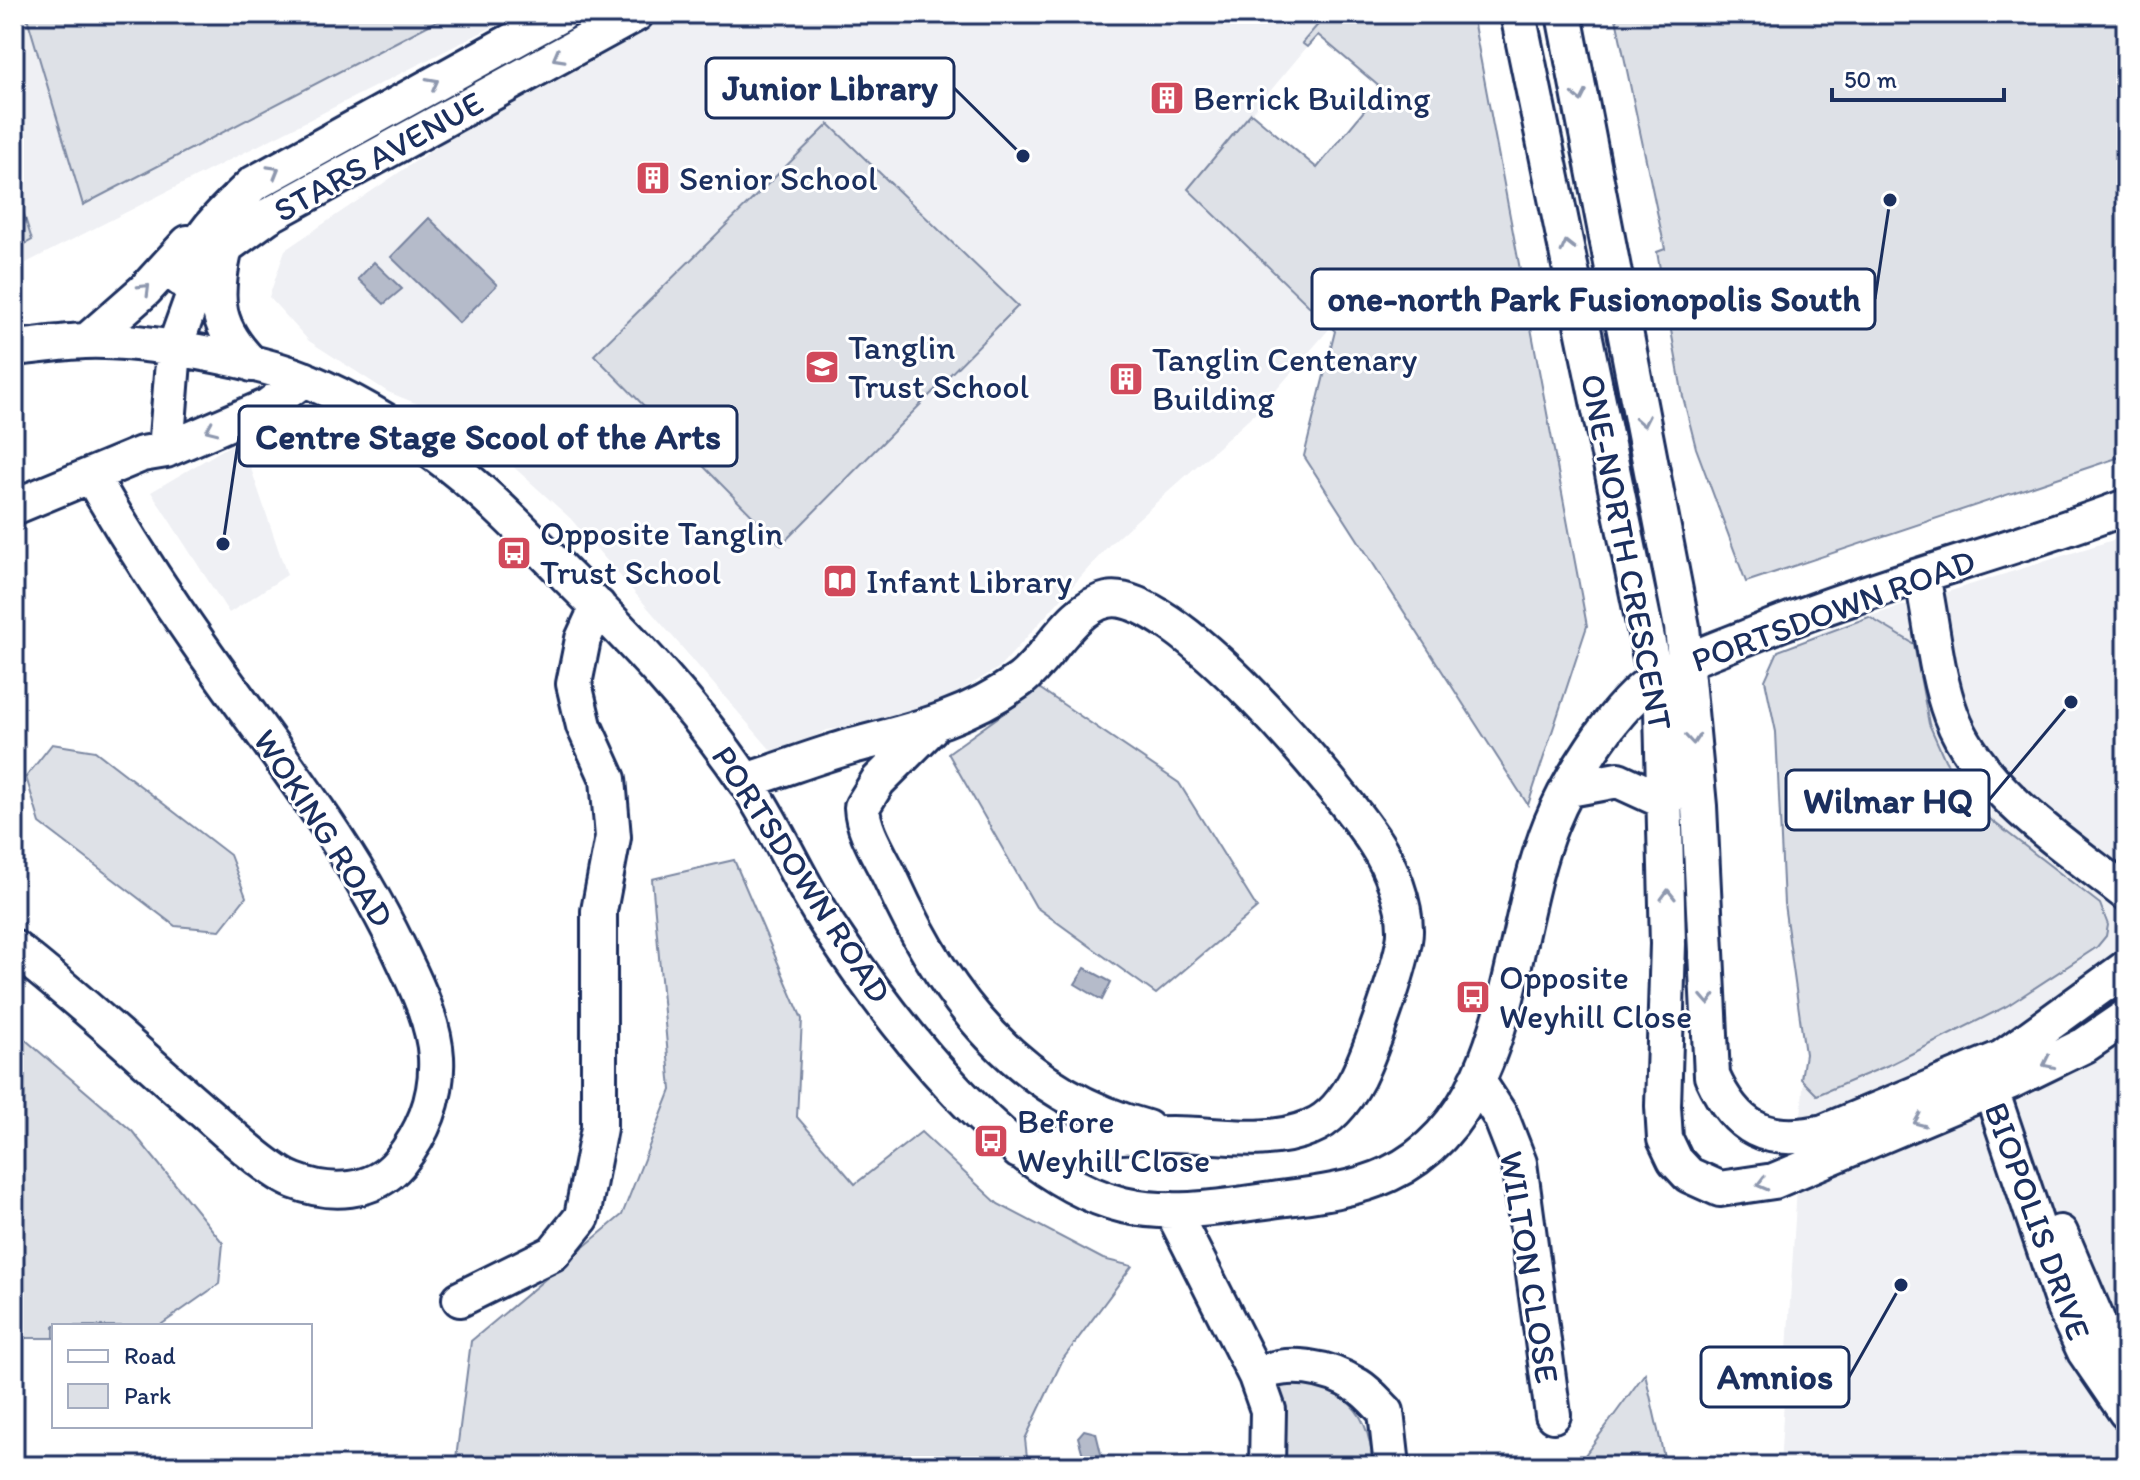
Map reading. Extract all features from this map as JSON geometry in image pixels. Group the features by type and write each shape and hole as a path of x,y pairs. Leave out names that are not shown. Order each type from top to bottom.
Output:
{"street":[{"name":"STARS AVENUE","path":"154,452 167,348 182,274 220,233 253,184 561,14"},
{"name":"STARS AVENUE","path":"220,233 268,216 636,14"},
{"name":"ONE-NORTH CRESCENT","path":"1518,14 1662,711 1668,1001 1663,1106 1665,1139 1689,1175 1720,1189 1774,1181 1829,1144"},
{"name":"ONE-NORTH CRESCENT","path":"1564,14 1662,519 1686,662 1699,806 1712,1076 1724,1102 1748,1126 1768,1135 1829,1144"},
{"path":"87,341 145,290 220,233"},
{"path":"220,233 217,282 220,315 234,346 252,364"},
{"name":"PORTSDOWN ROAD","path":"14,348 87,341 167,348 252,364 304,379 383,419 435,453 489,498 659,668 745,781 829,927 877,994 965,1097 1019,1151 1087,1193 1128,1206 1172,1210 1300,1197 1387,1176 1422,1153 1453,1124 1477,1080 1514,970 1539,859 1552,821 1615,719 1655,679 1686,662 1805,613 2126,507"},
{"path":"14,507 268,406 304,379"},
{"name":"WOKING ROAD","path":"14,948 81,1001 231,1135 292,1181 336,1191 364,1187 388,1176 416,1141 432,1103 436,1055 421,996 385,918 337,835 199,644 92,477"},
{"path":"1922,576 1950,714 1964,743 2033,820 2126,893"},
{"path":"745,781 849,747 932,727 994,698 1030,673 1085,611 1106,600 1128,601 1199,645 1254,695 1311,759 1378,846 1396,889 1406,931 1389,992 1358,1077 1337,1109 1315,1126 1291,1134 1259,1138 1171,1134 1067,1141 1019,1151"},
{"path":"460,1299 553,1253 582,1217 599,1128 602,1059 596,983 599,911 613,837 608,779 584,726 574,684 583,639 598,606"},
{"path":"932,727 878,781 865,798 862,815 904,909 946,985 998,1044 1051,1086 1074,1101 1119,1121 1171,1134"},
{"path":"1569,789 1618,780 1666,802"},
{"path":"1996,1074 2126,968"},
{"path":"1829,1144 1996,1074 2085,1045 2126,1017"},
{"name":"BIOPOLIS DRIVE","path":"1996,1074 2062,1242 2103,1334 2126,1369"},
{"name":"BIOPOLIS DRIVE","path":"1996,1074 2064,1307 2085,1352 2126,1412"},
{"name":"WILTON CLOSE","path":"1477,1080 1501,1117 1519,1163 1553,1415"},
{"path":"1172,1210 1256,1376 1268,1410 1267,1466"},
{"path":"1256,1376 1274,1365 1293,1365 1358,1386 1386,1412 1392,1466"}],"shaded area":[{"path":"14,14 518,14 14,269"},
{"name":"Tanglin Trust School","path":"654,14 1327,14 1303,43 1307,47 1188,189 1330,328 1257,412 1110,544 1000,667 918,716 827,730 776,756 570,518 465,423 388,392 309,341 269,297 285,250 441,144"},
{"path":"241,439 287,575 229,613 151,492"},
{"path":"2126,536 2126,1466 1780,1466 1805,1054 1784,904 1776,732 1765,680 1778,651 1829,629"}],"green space":[{"path":"26,14 450,14 83,205"},
{"path":"1327,14 1472,14 1587,626 1528,805 1304,456 1335,331 1188,189 1251,113 1317,168 1382,89 1318,35 1307,47 1302,43"},
{"path":"1615,14 2126,14 2126,455 1746,582 1696,448 1683,397 1657,252 1665,249"},
{"path":"829,124 1018,306 781,545 594,355"},
{"path":"14,183 32,240 14,250"},
{"path":"1869,617 1914,644 1929,724 1962,788 1991,820 2100,904 2108,925 2106,936 2097,947 2007,1006 1891,1064 1817,1095 1801,1079 1805,1054 1784,904 1776,732 1765,680 1778,651"},
{"path":"1039,688 1179,783 1257,908 1156,994 1036,907 948,753"},
{"path":"52,744 95,751 230,855 246,897 220,930 175,926 40,823 26,777"},
{"path":"734,860 802,1019 797,1117 855,1184 921,1132 998,1204 1103,1259 1132,1266 1063,1359 1025,1439 1028,1466 627,1466 619,1463 611,1466 455,1466 471,1341 622,1215 671,1090 652,879"},
{"path":"14,1030 132,1131 223,1243 219,1284 162,1324 52,1324 52,1338 18,1338 14,1334"},
{"path":"1645,1373 1666,1466 1577,1466"},
{"path":"1268,1374 1327,1390 1354,1408 1370,1441 1373,1466 1282,1466 1283,1424"}],"water":[{"path":"429,218 497,285 459,323 391,257"},
{"path":"374,262 402,289 384,304 358,279"},
{"path":"1085,968 1111,982 1102,1000 1075,984"},
{"path":"1084,1430 1096,1433 1104,1466 1086,1466 1078,1437"}],"place":[{"name":"Berrick Building","path":"1167,98"},
{"name":"Junior Library","path":"1023,156"},
{"name":"Senior School","path":"653,178"},
{"name":"one-north Park Fusionopolis South","path":"1890,200"},
{"name":"Tanglin Trust School","path":"822,367"},
{"name":"Tanglin Centenary Building","path":"1126,379"},
{"name":"Centre Stage Scool of the Arts","path":"223,544"},
{"name":"Opposite Tanglin Trust School","path":"514,553"},
{"name":"Infant Library","path":"840,581"},
{"name":"Wilmar HQ","path":"2071,702"},
{"name":"Opposite Weyhill Close","path":"1473,997"},
{"name":"Before Weyhill Close","path":"991,1141"},
{"name":"Amnios","path":"1901,1285"}]}
